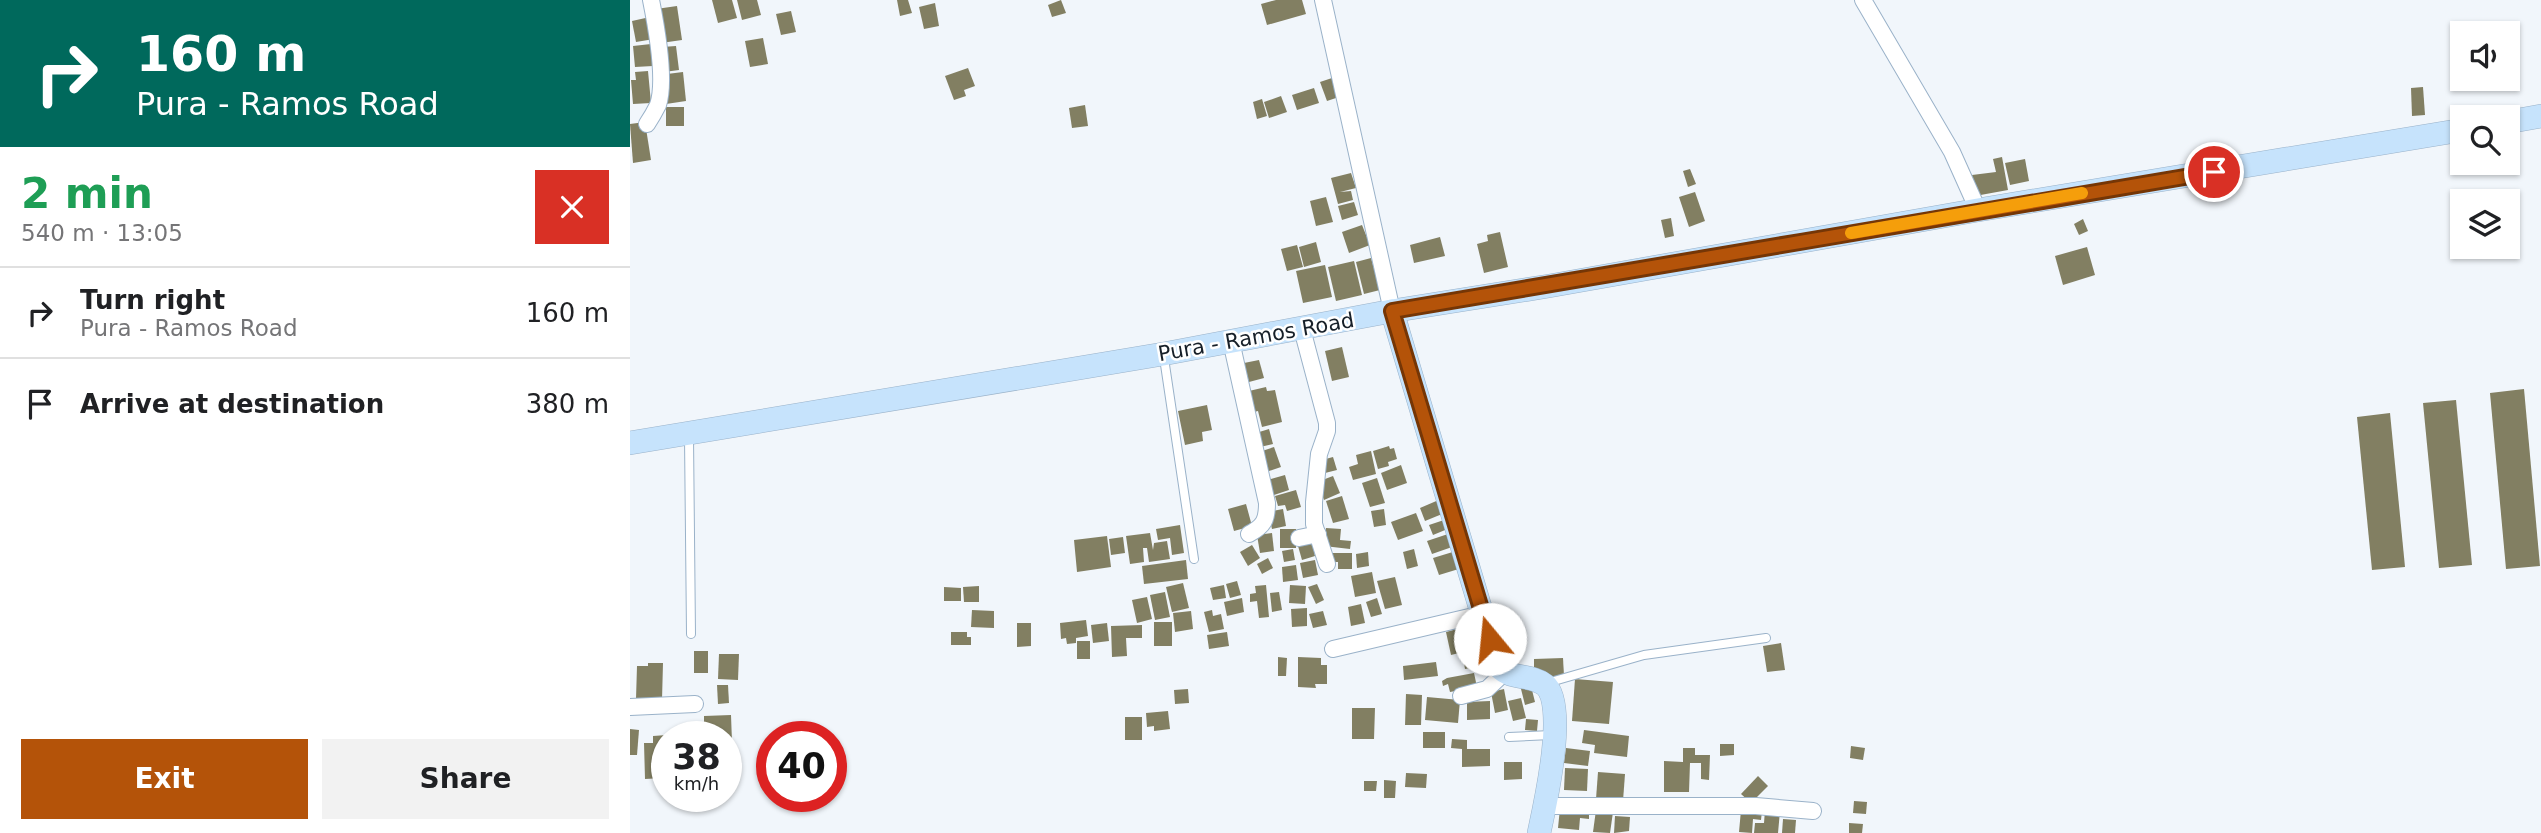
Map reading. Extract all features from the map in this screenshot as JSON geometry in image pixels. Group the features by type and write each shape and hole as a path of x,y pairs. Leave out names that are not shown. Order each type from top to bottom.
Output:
{"main road":[{"path":"2520,120 2541,116"},
{"name":"Pura - Ramos Road","path":"630,443 1163,354 1392,311 1978,210 2450,132"},
{"path":"1392,311 1497,664 1504,673 1544,684 1550,691 1554,705 1555,735 1539,833"}],"street":[{"path":"647,124 658,105 660,92 652,0"},
{"path":"1322,0 1392,311"},
{"path":"1863,0 1952,152 1978,210"},
{"path":"1302,329 1327,423 1319,454 1314,502 1314,524 1327,565"},
{"path":"1231,341 1267,503 1266,521 1262,527 1249,534"},
{"path":"1299,538 1318,534"},
{"path":"1333,649 1482,614"},
{"path":"1461,696 1487,689 1504,673"},
{"path":"630,707 695,704"},
{"path":"1545,806 1756,806 1813,811"}],"lane":[{"path":"1163,354 1195,559"},
{"path":"689,432 691,634"},
{"path":"1544,684 1644,655 1766,638"},
{"path":"1509,737 1555,735"}],"building":[{"path":"712,0 732,0 737,18 718,23"},
{"path":"737,0 757,0 761,15 742,20"},
{"path":"897,0 908,0 912,13 900,16"},
{"path":"1061,0 1066,13 1052,17 1048,5"},
{"path":"1276,0 1302,0 1306,14 1267,25 1261,4"},
{"path":"935,3 939,26 924,29 919,7"},
{"path":"677,6 682,40 661,43 656,9"},
{"path":"791,11 796,32 781,35 776,14"},
{"path":"650,17 654,39 636,42 632,21"},
{"path":"763,38 768,64 750,67 745,41"},
{"path":"651,44 653,66 635,67 633,46"},
{"path":"676,46 679,70 664,72 662,47"},
{"path":"968,68 975,86 964,90 966,96 954,100 945,76"},
{"path":"648,71 651,103 633,104 631,80 636,80 635,72"},
{"path":"683,72 686,101 666,104 667,74"},
{"path":"1332,78 1339,97 1327,101 1320,82"},
{"path":"2423,87 2425,115 2412,116 2411,88"},
{"path":"1314,88 1319,103 1297,110 1292,95"},
{"path":"1281,96 1287,112 1269,118 1264,102"},
{"path":"1262,99 1267,116 1257,119 1253,102"},
{"path":"1085,105 1088,126 1072,128 1069,108"},
{"path":"666,107 684,107 684,126 666,126"},
{"path":"645,122 651,160 633,163 630,124"},
{"path":"2002,157 2008,190 1975,196 1972,175 1996,172 1993,159"},
{"path":"2025,159 2029,181 2010,185 2005,163"},
{"path":"1690,169 1696,184 1688,187 1683,171"},
{"path":"1351,173 1356,188 1340,192 1351,191 1353,200 1338,204 1331,178"},
{"path":"1695,192 1705,221 1689,227 1679,197"},
{"path":"1326,197 1333,222 1316,226 1310,201"},
{"path":"1354,202 1358,215 1342,220 1338,206"},
{"path":"1671,218 1674,236 1665,238 1661,220"},
{"path":"2083,219 2088,231 2079,235 2074,224"},
{"path":"1362,225 1370,245 1349,253 1342,232"},
{"path":"1500,232 1508,267 1484,273 1477,244 1488,241 1487,235"},
{"path":"1440,237 1445,256 1414,263 1410,245"},
{"path":"1316,242 1321,262 1304,267 1299,247"},
{"path":"1297,245 1303,267 1287,271 1281,249"},
{"path":"2087,247 2095,275 2063,285 2055,256"},
{"path":"1371,258 1380,290 1364,294 1356,262"},
{"path":"1354,261 1362,295 1336,301 1328,267"},
{"path":"1325,265 1332,297 1303,303 1296,271"},
{"path":"1342,347 1349,377 1332,381 1325,351"},
{"path":"1259,360 1264,378 1249,382 1244,363"},
{"path":"1266,387 1267,391 1275,390 1282,422 1262,427 1258,411 1254,412 1249,391"},
{"path":"2524,389 2540,566 2506,569 2490,393"},
{"path":"2456,400 2472,565 2439,568 2423,403"},
{"path":"1207,405 1212,430 1202,432 1203,441 1185,445 1178,411"},
{"path":"2390,413 2405,567 2372,570 2357,417"},
{"path":"1269,429 1273,444 1260,447 1256,433"},
{"path":"1389,446 1390,449 1394,448 1397,459 1388,462 1389,466 1378,469 1373,451"},
{"path":"1274,447 1281,467 1266,472 1259,452"},
{"path":"1371,451 1376,474 1353,480 1349,467 1358,464 1356,455"},
{"path":"1333,457 1337,470 1325,473 1322,460"},
{"path":"1401,465 1407,483 1387,490 1381,473"},
{"path":"1285,475 1289,490 1271,496 1267,480"},
{"path":"1333,476 1340,493 1324,500 1317,482"},
{"path":"1377,478 1385,503 1370,507 1362,483"},
{"path":"1296,490 1301,507 1287,511 1285,505 1278,506 1275,496"},
{"path":"1342,496 1349,519 1333,523 1326,501"},
{"path":"1441,499 1447,512 1425,521 1420,508"},
{"path":"1246,504 1252,526 1234,531 1228,509"},
{"path":"1283,509 1286,526 1272,529 1268,512"},
{"path":"1384,509 1386,525 1374,527 1371,511"},
{"path":"1416,513 1423,531 1398,540 1391,522"},
{"path":"1447,519 1450,528 1433,535 1429,525"},
{"path":"1180,525 1184,553 1172,555 1170,538 1158,540 1156,529"},
{"path":"1326,528 1341,529 1340,540 1351,541 1350,549 1324,546"},
{"path":"1280,529 1296,529 1296,548 1280,548"},
{"path":"1150,533 1153,550 1154,543 1167,541 1170,559 1149,562 1147,548 1143,548 1144,562 1130,564 1126,536"},
{"path":"1272,533 1274,551 1260,553 1257,535"},
{"path":"1448,534 1452,547 1432,554 1427,541"},
{"path":"1107,536 1111,567 1077,572 1074,540"},
{"path":"1123,537 1125,553 1111,555 1109,539"},
{"path":"1312,542 1315,556 1302,560 1298,546"},
{"path":"1252,545 1260,558 1248,566 1240,552"},
{"path":"1293,549 1295,560 1284,562 1282,551"},
{"path":"1414,549 1418,566 1407,569 1403,552"},
{"path":"1456,551 1462,568 1439,575 1433,558"},
{"path":"1368,552 1369,566 1357,568 1356,554"},
{"path":"1332,553 1352,553 1352,569 1338,569 1338,562 1332,562"},
{"path":"1268,558 1273,568 1262,574 1257,564"},
{"path":"1186,560 1188,579 1144,584 1142,566"},
{"path":"1315,560 1318,575 1303,578 1300,563"},
{"path":"1296,565 1298,580 1283,582 1282,567"},
{"path":"1372,572 1376,593 1355,597 1351,576"},
{"path":"1395,577 1402,605 1385,609 1377,581"},
{"path":"1237,581 1241,595 1230,598 1226,584"},
{"path":"1183,583 1189,608 1172,612 1166,587"},
{"path":"1317,584 1324,600 1316,604 1308,587"},
{"path":"1224,585 1226,598 1213,600 1210,588"},
{"path":"1266,585 1269,617 1259,618 1257,601 1250,602 1250,594 1256,593 1255,586"},
{"path":"1290,585 1306,586 1305,604 1289,603"},
{"path":"979,586 979,602 964,602 963,587"},
{"path":"944,587 961,588 961,601 944,601"},
{"path":"1165,592 1170,617 1155,620 1150,595"},
{"path":"1279,592 1282,610 1272,612 1270,593"},
{"path":"1147,597 1152,619 1137,623 1132,600"},
{"path":"1242,598 1244,612 1227,616 1224,602"},
{"path":"1377,598 1382,614 1371,617 1366,602"},
{"path":"1361,604 1365,623 1351,626 1348,607"},
{"path":"1307,608 1307,626 1292,627 1291,609"},
{"path":"972,610 994,611 994,628 971,627"},
{"path":"1212,610 1213,616 1221,614 1224,629 1209,632 1204,612"},
{"path":"1191,611 1193,629 1175,632 1173,613"},
{"path":"1323,611 1327,625 1313,628 1309,614"},
{"path":"1086,620 1088,636 1076,638 1076,643 1067,644 1066,638 1061,639 1060,623"},
{"path":"1154,622 1172,622 1172,646 1154,646"},
{"path":"1017,623 1031,623 1031,646 1017,647"},
{"path":"1107,623 1109,641 1093,643 1091,625"},
{"path":"1142,625 1142,638 1126,638 1127,656 1112,657 1111,626"},
{"path":"1465,627 1471,650 1451,655 1446,632"},
{"path":"951,632 967,632 967,637 971,637 971,645 951,645"},
{"path":"1227,632 1229,646 1209,649 1207,635"},
{"path":"1077,641 1090,641 1090,659 1077,659"},
{"path":"1781,643 1785,670 1767,672 1763,646"},
{"path":"694,651 708,651 708,673 694,673"},
{"path":"719,654 739,654 738,680 718,679"},
{"path":"1278,657 1287,658 1286,676 1278,676"},
{"path":"1298,657 1321,658 1321,665 1327,665 1327,684 1315,684 1316,688 1298,687"},
{"path":"1475,657 1476,667 1465,669 1463,658"},
{"path":"1563,658 1564,676 1534,677 1534,659"},
{"path":"1436,662 1438,676 1404,680 1403,666"},
{"path":"648,663 663,663 662,700 636,699 637,666 648,666"},
{"path":"1474,673 1477,687 1450,692 1448,684 1443,686 1442,681 1447,678"},
{"path":"1575,679 1613,682 1609,724 1572,721"},
{"path":"1519,681 1531,686 1535,702 1525,705"},
{"path":"717,685 728,685 729,703 718,704"},
{"path":"1188,689 1189,703 1175,704 1174,690"},
{"path":"1504,689 1508,710 1495,713 1491,692"},
{"path":"1406,694 1422,695 1421,725 1405,725"},
{"path":"1427,697 1460,700 1458,723 1425,720"},
{"path":"1521,698 1526,718 1513,721 1508,701"},
{"path":"1490,701 1490,719 1467,720 1467,702"},
{"path":"1352,708 1375,708 1374,739 1352,739"},
{"path":"1168,711 1170,729 1154,731 1154,726 1147,727 1146,713"},
{"path":"731,715 731,721 704,721 704,716"},
{"path":"1125,717 1142,717 1142,740 1125,740"},
{"path":"1526,719 1538,720 1537,731 1525,730"},
{"path":"630,729 639,730 637,755 630,755"},
{"path":"1584,730 1629,736 1627,757 1594,753 1595,745 1582,743"},
{"path":"1423,732 1445,732 1445,748 1423,748"},
{"path":"1452,739 1467,740 1467,749 1490,749 1490,766 1462,767 1462,749 1451,748"},
{"path":"644,743 651,743 651,779 645,779"},
{"path":"1720,744 1734,744 1734,755 1720,756"},
{"path":"1851,746 1865,748 1863,760 1850,758"},
{"path":"1566,748 1590,751 1588,766 1564,763"},
{"path":"1683,748 1695,748 1695,755 1710,755 1709,780 1701,779 1701,763 1690,763 1689,792 1664,792 1664,761 1683,762"},
{"path":"1504,762 1522,762 1522,779 1504,780"},
{"path":"1565,768 1588,769 1587,791 1564,790"},
{"path":"1598,772 1625,774 1623,801 1596,799"},
{"path":"1406,773 1427,774 1426,788 1405,787"},
{"path":"1758,776 1768,786 1751,803 1741,794"},
{"path":"1384,780 1396,781 1395,798 1384,798"},
{"path":"1364,781 1377,781 1376,791 1364,791"},
{"path":"1854,801 1867,802 1866,814 1853,813"},
{"path":"1560,808 1589,811 1589,819 1580,818 1579,830 1558,828"},
{"path":"1596,810 1613,812 1610,833 1593,832"},
{"path":"1741,810 1762,811 1761,820 1753,819 1752,833 1739,832"},
{"path":"1765,810 1780,811 1778,833 1754,833 1755,823 1764,823"},
{"path":"1615,816 1630,817 1629,831 1614,833"},
{"path":"1783,819 1796,820 1795,833 1782,833"},
{"path":"1849,823 1863,824 1862,833 1849,833"}],"slow traffic":[{"path":"1851,233 2082,193"}],"route":[{"path":"1490,639 1392,311 2214,172"}]}
